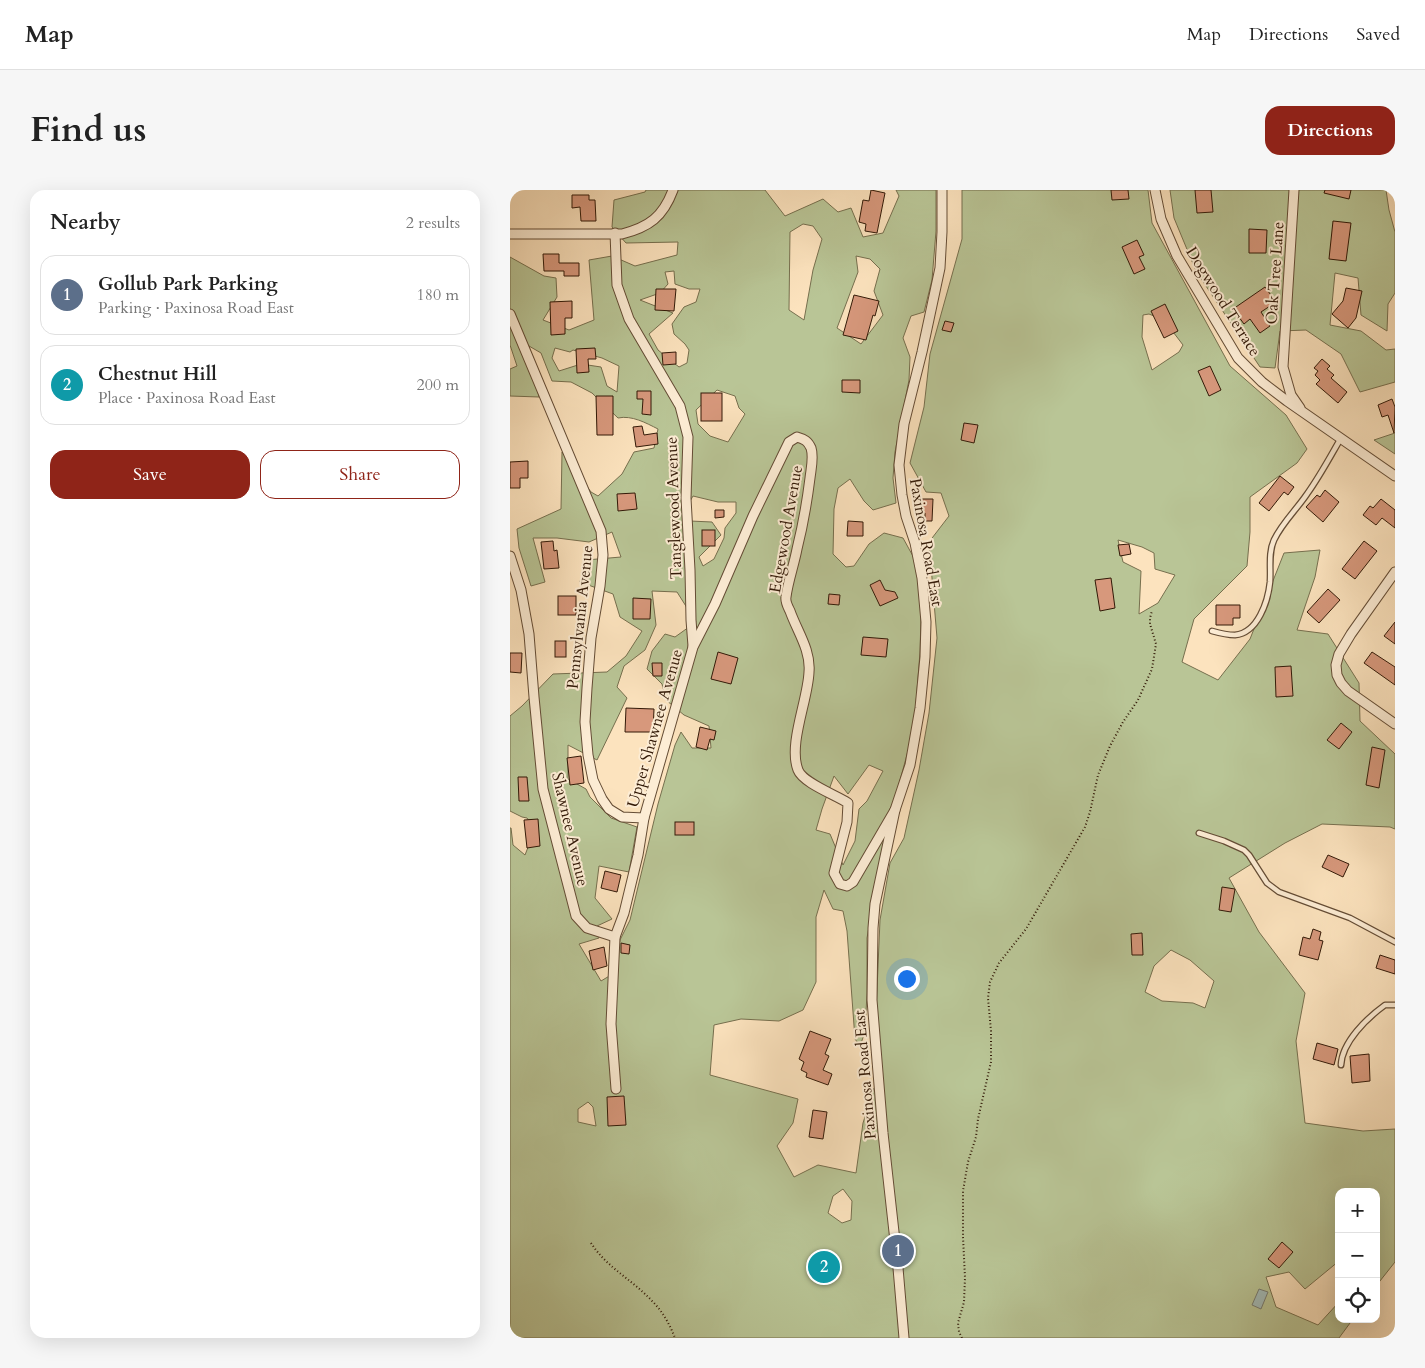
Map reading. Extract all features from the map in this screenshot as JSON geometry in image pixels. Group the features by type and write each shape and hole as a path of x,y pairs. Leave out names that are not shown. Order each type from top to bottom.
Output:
{"street":[{"path":"510,234 622,234 646,226 667,205 674,190"},
{"name":"Paxinosa Road East","path":"904,1338 883,1133 872,1000 873,928 875,904 895,810 910,765 920,708 925,657 926,622 922,578 915,544 906,516 899,465 904,424 940,268 942,190"},
{"name":"Dogwood Terrace","path":"1155,190 1161,219 1177,256 1238,358 1262,382 1395,476"},
{"name":"Oak Tree Lane","path":"1294,190 1283,367 1291,395 1304,413"},
{"name":"Tanglewood Avenue","path":"615,233 617,285 629,319 680,406 688,436 686,498 693,648"},
{"name":"Pennsylvania Avenue","path":"510,314 601,531 603,555 591,638 585,722 588,755 593,780 609,810 622,817 644,818"},
{"name":"Edgewood Avenue","path":"789,442 797,437 805,439 811,448 812,461 805,516 786,599 794,624 807,649 810,671 796,744 796,759 798,771 805,778 825,791 838,796"},
{"name":"Upper Shawnee Avenue","path":"616,1090 611,1024 615,938 624,913 638,855 644,818 693,648 789,442"},
{"name":"Shawnee Avenue","path":"510,556 521,590 529,634 543,790 576,916 587,928 615,938"},
{"path":"1395,572 1351,634 1339,654 1336,665 1337,675 1348,691 1395,724"},
{"name":"Paxinosa Road East","path":"838,796 848,803 847,822 834,873 840,884 848,886 853,882 895,810"}],"lane":[{"path":"1212,631 1234,635 1242,633 1251,627 1260,616 1267,602 1273,542 1281,528 1308,493 1341,438"},
{"path":"1199,833 1244,850 1267,883 1279,892 1350,918 1395,942"},
{"path":"1341,1065 1341,1056 1349,1041 1374,1013 1385,1005 1395,1006"}],"path":[{"path":"962,1338 958,1323 964,1302 965,1278 963,1191 991,1062 992,1031 988,998 990,982 999,963 1026,929 1085,826 1098,775 1110,746 1138,700 1152,669 1156,644 1150,624 1152,611"},
{"path":"591,1243 597,1253 653,1301 663,1314 676,1338"}],"green space":[{"path":"646,190 765,190 785,216 823,199 838,212 851,208 863,237 883,233 899,196 896,190 936,190 936,231 932,280 924,312 911,316 903,338 910,357 909,380 895,452 893,478 896,503 873,510 864,501 850,479 838,488 834,509 833,554 846,567 854,566 869,544 884,533 903,538 914,558 920,584 920,652 914,729 893,806 867,938 865,1032 860,1046 855,1039 847,931 843,911 833,909 824,890 816,917 816,982 803,1010 779,1021 741,1019 714,1025 710,1075 798,1099 793,1123 777,1146 794,1177 818,1165 856,1173 863,1123 874,1088 883,1081 876,1013 880,920 890,863 904,838 929,713 937,638 929,542 949,516 941,493 926,492 910,463 924,407 930,354 962,239 962,190 1148,190 1152,223 1230,366 1286,415 1307,449 1297,463 1250,497 1250,532 1247,566 1194,619 1182,662 1218,680 1250,639 1284,553 1320,550 1315,577 1297,630 1328,634 1359,683 1360,721 1395,754 1395,829 1390,827 1322,824 1285,843 1229,878 1259,932 1305,993 1296,1041 1305,1123 1363,1131 1395,1129 1395,1262 1380,1281 1380,1188 1335,1188 1335,1264 1305,1289 1289,1272 1266,1277 1276,1307 1318,1325 1335,1306 1335,1323 1350,1323 1339,1338 510,1338 510,828 513,845 525,855 534,832 533,826 527,818 510,811 510,716 553,674 607,672 626,656 642,631 620,617 613,594 580,582 586,560 621,557 612,532 589,542 557,538 533,538 545,582 531,586 519,548 517,529 561,509 562,452 591,492 598,496 622,474 634,452 654,448 658,429 634,419 618,418 592,393 571,382 552,381 541,353 529,346 539,397 510,396 510,369 517,366 510,345 510,257 544,276 556,278 557,297 543,320 569,330 594,320 589,260 612,256 635,266 677,255 678,242 626,243 612,227 614,200 645,192","holes":["803,224 813,226 822,239 813,270 804,320 789,310 790,232","856,256 870,259 880,269 874,291 883,315 861,344 837,328 858,272","674,271 675,284 689,289 700,289 696,302 684,307 672,324 674,334 689,350 687,363 679,367 658,350 649,334 673,313 640,300 660,293 668,284 665,272","1149,314 1164,320 1183,345 1179,352 1152,370 1142,337 1143,315","555,348 570,352 573,350 602,358 619,366 617,392 607,386 601,367 581,364 559,371 552,358","717,390 735,396 739,408 745,414 728,442 710,436 698,424 696,410","693,496 718,502 736,502 736,513 725,528 724,538 714,559 703,566 699,557 721,535 712,522 690,521 685,510","1118,540 1142,547 1154,553 1155,569 1175,575 1158,603 1139,614 1141,571 1123,562","652,591 677,592 696,622 675,637 665,634 652,651 647,669 662,684 666,700 684,715 709,726 711,748 692,748 681,732 675,745 658,804 630,920 620,940 616,972 601,981 579,944 599,938 597,926 612,919 595,898 599,866 629,872 637,827 611,818 590,797 586,789 568,779 568,745 597,760 627,698 617,687 624,666 645,650 656,625","869,765 883,771 867,801 859,809 855,841 843,865 830,834 816,830 834,776 848,794","1171,950 1190,960 1214,981 1205,1008 1193,1003 1162,1001 1145,992 1154,966","588,1102 593,1107 596,1126 578,1122 578,1109","843,1189 852,1201 851,1220 842,1223 828,1213 833,1196"]},
{"path":"1170,190 1386,190 1395,232 1395,293 1388,304 1387,331 1361,315 1358,278 1335,273 1330,325 1361,331 1386,350 1395,349 1395,382 1360,392 1341,354 1306,330 1280,331 1275,368 1260,367 1196,271 1174,218"},
{"path":"1395,433 1395,454 1374,440"}],"water":[{"path":"1259,1289 1268,1292 1261,1309 1252,1305"}],"building":[{"path":"871,190 885,193 877,233 865,231 866,224 859,222 863,200 869,201"},
{"path":"1111,190 1128,190 1129,199 1112,200"},
{"path":"1195,190 1211,190 1213,212 1197,213"},
{"path":"1325,190 1351,190 1349,199 1324,193"},
{"path":"572,195 589,195 589,200 595,200 596,221 581,221 580,207 572,208"},
{"path":"1333,221 1351,223 1346,261 1329,259"},
{"path":"1249,229 1267,230 1266,253 1249,253"},
{"path":"1137,240 1144,255 1139,257 1145,269 1134,274 1122,247"},
{"path":"543,254 559,254 559,263 579,263 579,276 564,276 564,271 544,271"},
{"path":"1265,287 1276,302 1261,312 1270,326 1260,333 1250,319 1244,324 1233,309"},
{"path":"1346,288 1362,291 1356,318 1348,328 1332,314 1343,301"},
{"path":"656,289 676,289 674,311 655,310"},
{"path":"854,295 879,301 866,340 843,335"},
{"path":"572,301 572,318 565,318 565,334 551,335 550,302"},
{"path":"1165,304 1178,331 1164,338 1151,311"},
{"path":"945,321 954,323 951,332 942,330"},
{"path":"595,348 596,359 588,359 589,372 577,373 576,349"},
{"path":"676,352 676,364 663,365 662,353"},
{"path":"1322,359 1330,366 1327,369 1334,375 1331,378 1347,392 1338,403 1316,384 1320,380 1315,375 1318,371 1314,368"},
{"path":"1210,366 1221,390 1209,396 1198,371"},
{"path":"842,380 860,380 860,393 842,392"},
{"path":"637,391 651,391 651,415 642,414 643,399 637,399"},
{"path":"701,393 722,393 722,421 701,421"},
{"path":"596,396 613,396 613,435 597,435"},
{"path":"1392,399 1395,407 1394,433 1388,415 1382,417 1378,405"},
{"path":"964,423 978,425 974,443 961,440"},
{"path":"642,426 644,435 657,433 658,444 636,447 633,427"},
{"path":"528,461 528,478 520,478 520,488 510,488 510,462"},
{"path":"1280,476 1294,487 1288,495 1284,492 1269,511 1259,503"},
{"path":"1325,490 1339,502 1323,522 1306,507 1317,495 1320,497"},
{"path":"635,493 637,509 618,511 617,494"},
{"path":"919,499 933,499 932,521 925,521 925,513 919,513"},
{"path":"1381,499 1395,510 1395,528 1382,518 1376,525 1363,515 1370,506 1373,508"},
{"path":"715,510 724,510 724,517 715,518"},
{"path":"848,521 863,522 863,536 847,536"},
{"path":"702,530 715,530 715,546 702,546"},
{"path":"553,541 554,551 557,550 559,568 544,569 541,542"},
{"path":"1364,541 1377,551 1355,579 1342,569"},
{"path":"1129,544 1131,554 1120,556 1118,545"},
{"path":"1111,578 1115,608 1100,611 1095,580"},
{"path":"880,580 885,590 895,592 898,598 880,606 870,585"},
{"path":"1328,589 1340,600 1319,623 1307,612"},
{"path":"829,594 840,595 839,605 828,604"},
{"path":"558,596 576,596 576,615 558,615"},
{"path":"633,598 651,599 650,619 633,619"},
{"path":"1216,605 1240,605 1240,618 1233,618 1233,625 1216,625"},
{"path":"1395,622 1395,644 1384,636"},
{"path":"863,637 888,639 886,657 861,655"},
{"path":"555,641 566,641 566,657 555,657"},
{"path":"718,652 738,658 731,684 711,679"},
{"path":"1372,652 1395,667 1395,685 1364,663"},
{"path":"510,653 522,653 521,673 510,672"},
{"path":"652,663 662,663 662,676 653,676"},
{"path":"1291,666 1293,696 1276,697 1275,667"},
{"path":"626,708 654,709 653,732 625,732"},
{"path":"1341,723 1352,732 1339,749 1327,740"},
{"path":"700,727 716,731 714,740 710,739 707,750 696,747"},
{"path":"1372,747 1385,750 1379,788 1366,785"},
{"path":"581,756 584,783 570,785 567,758"},
{"path":"518,777 527,777 529,801 519,801"},
{"path":"538,819 540,846 527,848 524,820"},
{"path":"675,822 694,822 694,835 675,835"},
{"path":"1328,855 1349,864 1343,877 1322,867"},
{"path":"605,871 621,875 617,892 601,888"},
{"path":"1222,887 1235,889 1231,912 1219,910"},
{"path":"1313,929 1321,932 1319,940 1323,941 1318,960 1299,955 1303,937 1310,939"},
{"path":"1142,933 1143,955 1132,955 1131,934"},
{"path":"621,943 630,945 629,954 621,953"},
{"path":"604,947 607,966 593,970 589,951"},
{"path":"1380,955 1395,960 1395,974 1376,968"},
{"path":"810,1031 831,1039 825,1054 829,1056 823,1070 832,1074 828,1085 806,1077 807,1073 801,1070 804,1062 799,1059"},
{"path":"1317,1043 1338,1049 1334,1065 1313,1059"},
{"path":"1369,1054 1370,1081 1352,1083 1350,1056"},
{"path":"624,1096 626,1125 608,1126 607,1097"},
{"path":"813,1110 827,1112 823,1139 809,1137"},
{"path":"1282,1242 1293,1252 1279,1268 1268,1259"}],"place":[{"name":"Gollub Park Parking","path":"898,1251"},
{"name":"Chestnut Hill","path":"824,1267"}]}
